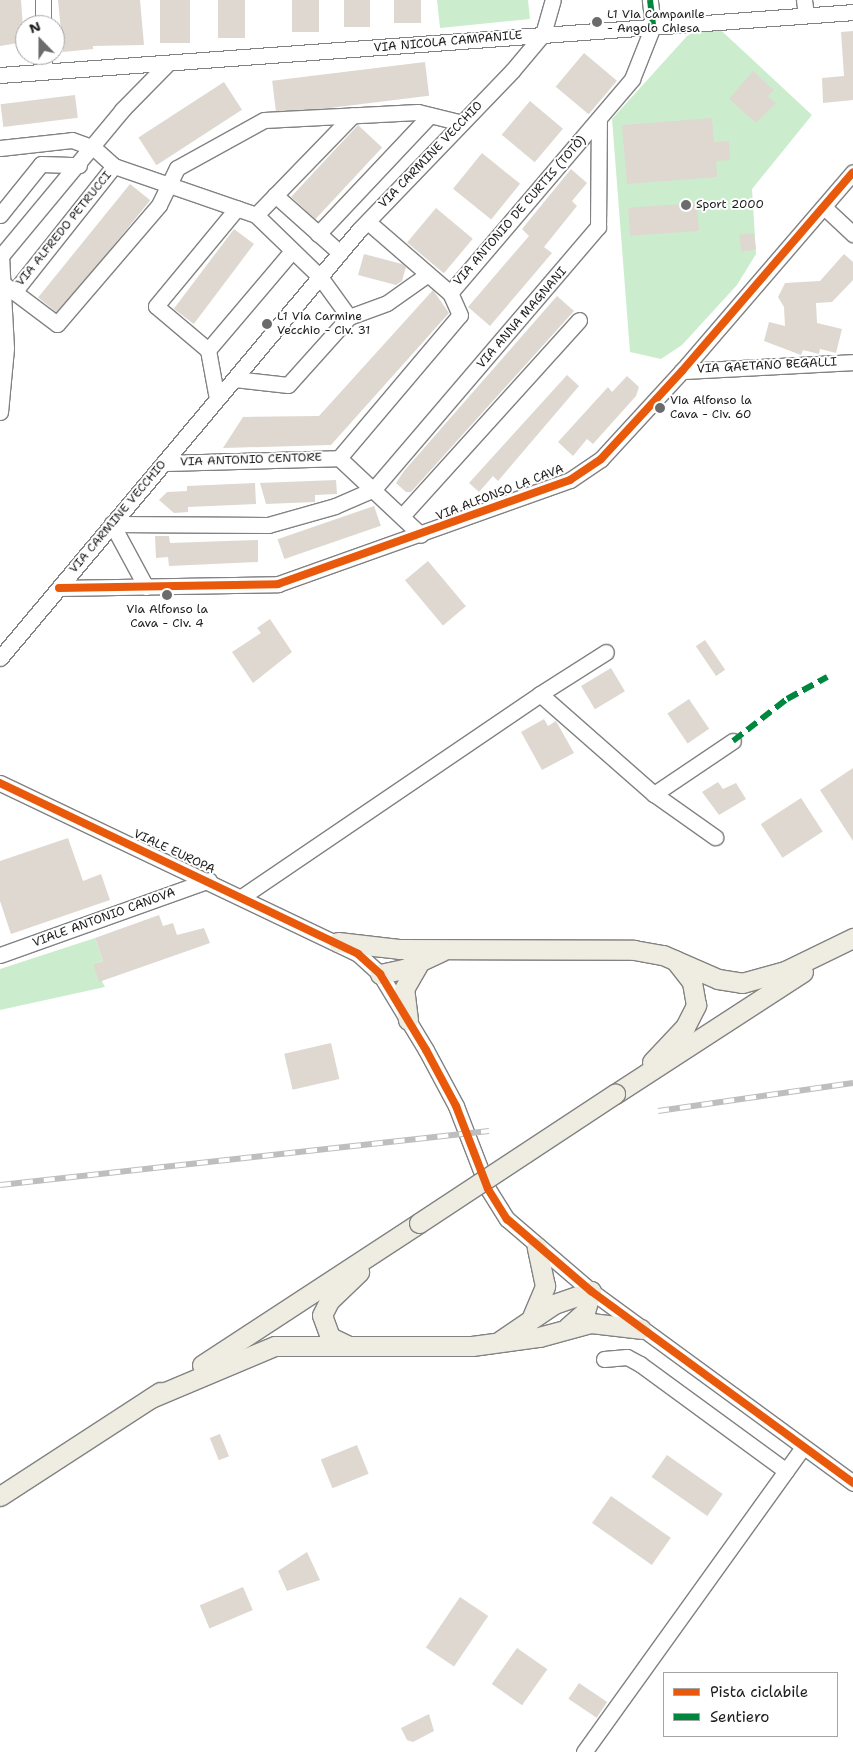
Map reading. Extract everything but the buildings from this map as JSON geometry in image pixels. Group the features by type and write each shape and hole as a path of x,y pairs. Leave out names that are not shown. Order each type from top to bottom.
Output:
{"main road":[{"path":"338,942 416,955 448,950 634,950 673,958 718,979 747,983 785,971 853,939"},
{"path":"0,1496 853,939"},
{"path":"380,974 416,955"},
{"path":"408,1020 405,986 416,955"},
{"path":"622,1090 680,1034 694,1013 695,988 673,958"},
{"path":"356,1347 330,1337 322,1321 324,1308 396,1238"},
{"path":"528,1321 544,1292 544,1266 538,1247"},
{"path":"495,1343 563,1299 591,1291"},
{"path":"568,1327 585,1312 591,1291"},
{"path":"151,1398 266,1348 495,1343 568,1327 603,1322 641,1328"}],"street":[{"path":"43,0 43,15"},
{"path":"543,34 553,0"},
{"path":"650,0 653,26"},
{"path":"804,0 806,15"},
{"name":"VIA NICOLA CAMPANILE","path":"0,75 166,65 543,34 853,12"},
{"name":"VIA ANTONIO DE CURTIS (TOTÒ)","path":"339,458 460,315 450,293 632,79 653,26"},
{"name":"VIA CARMINE VECCHIO","path":"0,658 340,253 543,34"},
{"path":"44,65 44,72"},
{"name":"VIA ALFREDO PETRUCCI","path":"7,287 1,256 94,148 122,110 166,65"},
{"path":"7,287 57,324 159,205 170,186 177,168 264,120 353,115 430,115 462,123"},
{"path":"256,215 353,115"},
{"path":"318,234 430,115"},
{"name":"VIA ANNA MAGNANI","path":"374,489 598,227 599,120"},
{"path":"0,148 72,140 94,148 114,166 256,215 291,252 320,277 349,317"},
{"path":"0,215 41,164 79,165"},
{"name":"VIA ALFREDO PETRUCCI","path":"7,287 114,166"},
{"name":"VIA ALFONSO LA CAVA","path":"58,588 278,584 551,489 586,470 682,371 853,172"},
{"path":"275,196 340,253"},
{"path":"824,207 853,234"},
{"path":"217,399 208,350 156,306 237,208"},
{"path":"368,222 450,293"},
{"path":"208,350 291,252"},
{"path":"234,379 288,384 349,317 387,303 428,274"},
{"path":"0,412 6,348 7,287"},
{"path":"402,516 579,320"},
{"name":"VIA GAETANO BEGALLI","path":"682,371 853,362"},
{"path":"339,458 421,535"},
{"name":"VIA ANTONIO CENTORE","path":"164,463 339,458"},
{"path":"146,587 112,524 268,525 335,506 374,489"},
{"path":"243,896 540,694 606,652"},
{"path":"540,694 654,794 715,837"},
{"path":"654,794 733,742"},
{"name":"VIALE EUROPA","path":"0,783 338,942 380,974"},
{"name":"VIALE ANTONIO CANOVA","path":"0,955 208,880"},
{"path":"380,974 456,1106 493,1200 538,1247 591,1291 853,1483"},
{"path":"604,1359 627,1356 640,1364 786,1471"},
{"path":"584,1752 803,1447"}],"green space":[{"path":"437,0 528,0 530,19 440,28"},
{"name":"Sport 2000","path":"712,22 812,115 752,189 756,254 737,285 682,345 661,359 630,352 612,119 687,36"},
{"path":"95,938 103,961 93,964 105,987 0,1010 0,969"}],"railway":[{"path":"658,1111 853,1083"},
{"path":"0,1185 489,1131"}],"marked path":[{"path":"650,0 653,26"},
{"path":"733,741 787,699 827,677"}],"cycle path":[{"path":"59,588 278,584 570,480 601,459 682,371 853,172"},
{"path":"0,783 358,954 380,974 426,1050 456,1106 488,1189 507,1219 591,1291 853,1483"}],"place":[{"name":"L1 Via Campanile - Angolo Chiesa","path":"597,22"},
{"name":"Sport 2000","path":"686,205"},
{"name":"L1 Via Carmine Vecchio - Civ. 31","path":"267,324"},
{"name":"Via Alfonso la Cava - Civ. 60","path":"660,408"},
{"name":"Via Alfonso la Cava - Civ. 4","path":"167,595"}]}
